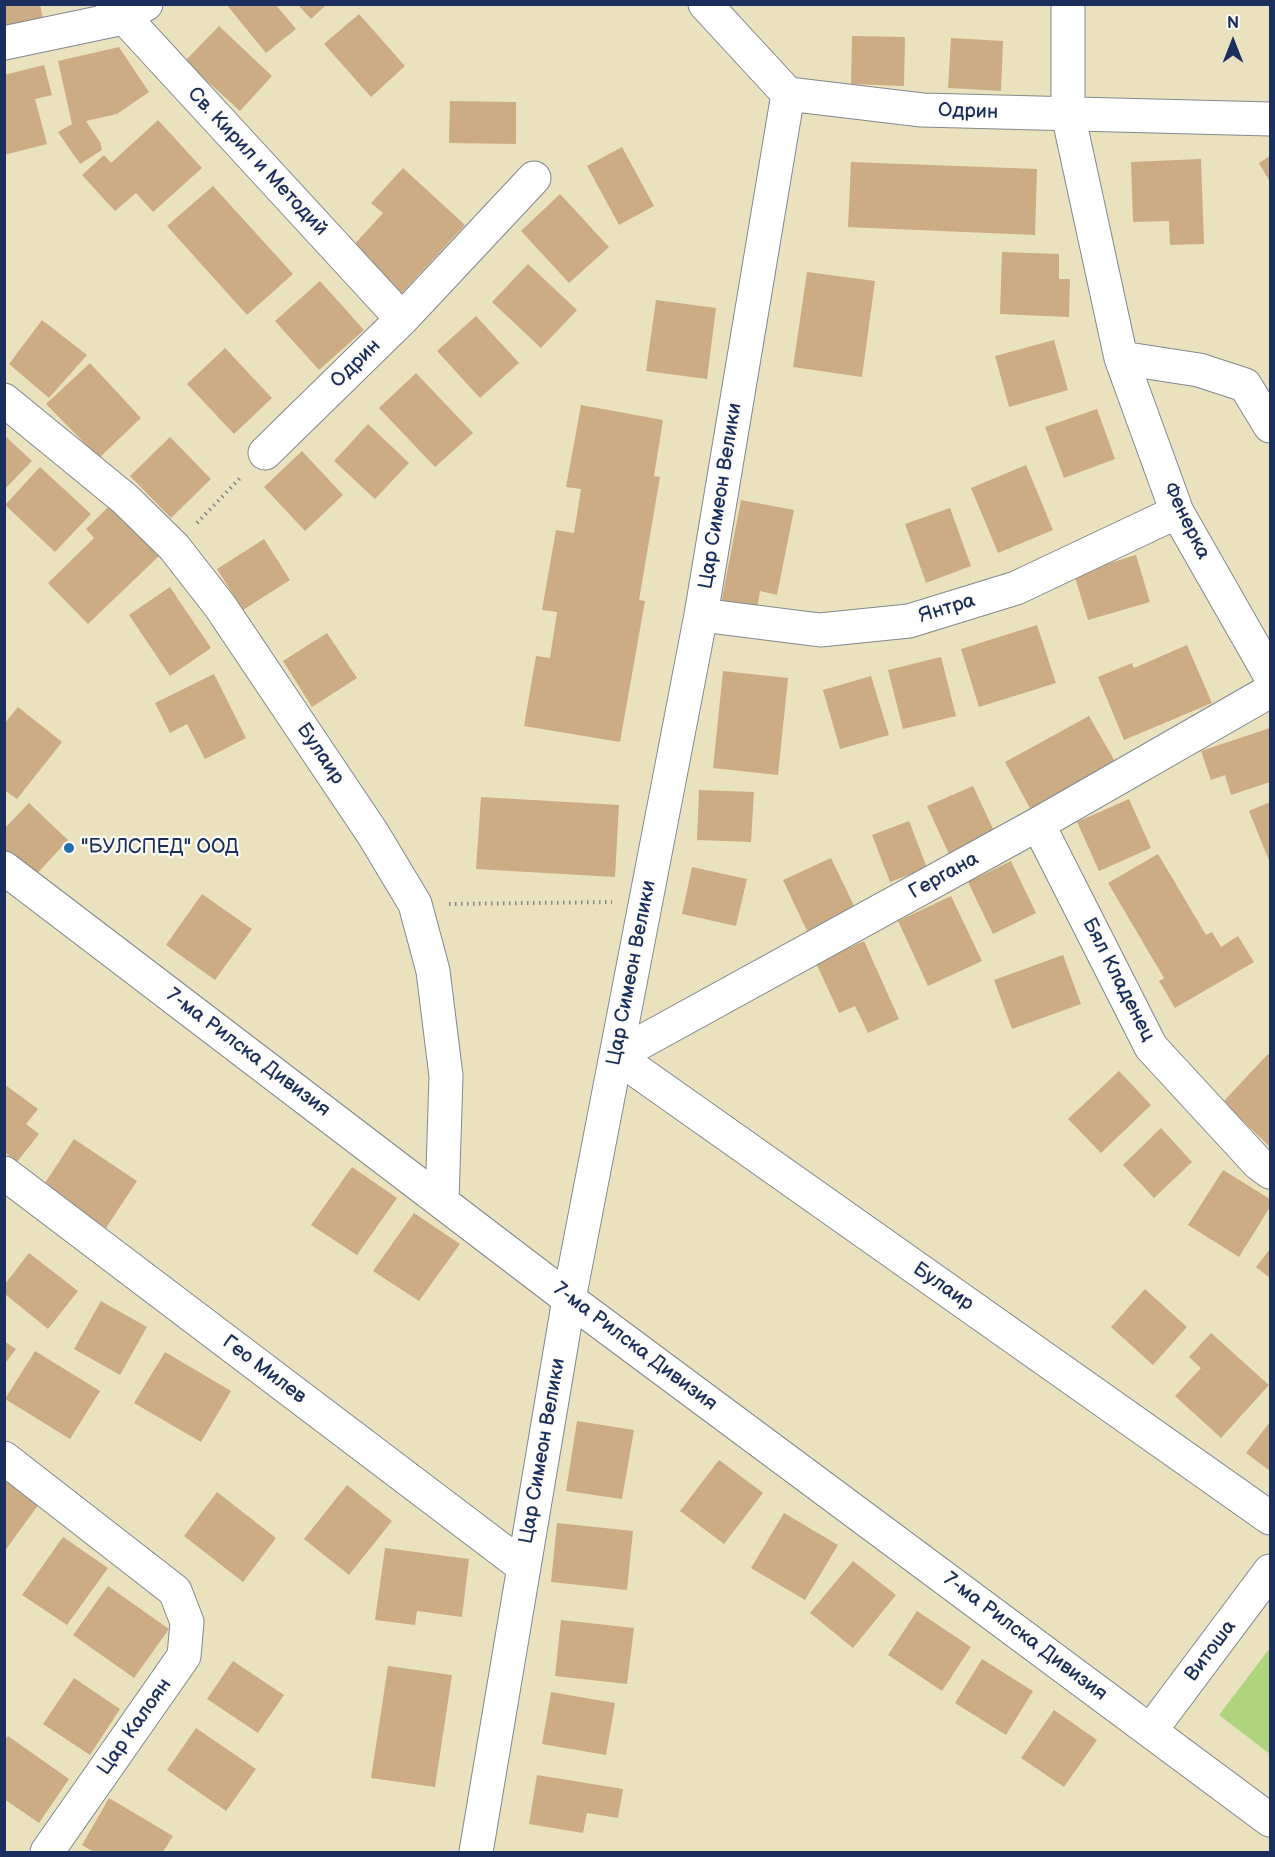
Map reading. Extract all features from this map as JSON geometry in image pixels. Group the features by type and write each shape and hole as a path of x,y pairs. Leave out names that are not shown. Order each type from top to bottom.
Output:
{"street":[{"path":"705,4 788,94"},
{"name":"Фенерка","path":"1068,4 1068,114 1121,358 1177,512 1270,675"},
{"path":"4,43 127,9"},
{"name":"Св. Кирил и Методий","path":"127,9 402,319"},
{"name":"Одрин","path":"788,94 922,110 1270,119"},
{"name":"Цар Симеон Велики","path":"476,1852 569,1299 701,615 788,94"},
{"name":"Одрин","path":"265,453 402,319 534,178"},
{"path":"1121,358 1199,370 1245,385 1270,426"},
{"name":"Булаир","path":"4,400 125,499 174,547 227,616 373,834 415,904 433,971 446,1076 442,1201"},
{"name":"Янтра","path":"701,615 820,630 909,621 1016,588 1177,512"},
{"name":"Гергана","path":"616,1056 1038,824 1270,691"},
{"name":"Бял Кладенец","path":"1038,824 1151,1047 1258,1163 1270,1172"},
{"name":"7-ма Рилска Дивизия","path":"4,868 569,1299 1270,1820"},
{"name":"Булаир","path":"616,1056 1270,1518"},
{"name":"Гео Милев","path":"4,1173 524,1567"},
{"name":"Цар Калоян","path":"4,1458 175,1591 187,1622 184,1656 47,1852"},
{"name":"Витоша","path":"1151,1731 1270,1571"}],"path":[{"path":"174,547 265,453"},
{"path":"415,904 645,901"}],"green space":[{"path":"1270,1648 1270,1754 1219,1715"}],"building":[{"path":"4,4 40,4 43,19 4,29"},
{"path":"226,4 275,4 296,29 266,53"},
{"path":"297,4 327,4 311,19"},
{"path":"359,14 405,66 371,97 324,44"},
{"path":"219,26 272,76 240,111 185,61"},
{"path":"852,36 905,37 904,86 851,84"},
{"path":"951,38 1003,41 1001,91 948,88"},
{"path":"119,47 149,92 117,114 86,121 100,142 102,150 80,164 58,132 72,124 58,61"},
{"path":"44,65 52,95 35,99 47,144 4,155 4,75"},
{"path":"450,101 516,102 516,144 449,143"},
{"path":"158,120 202,168 153,212 136,193 115,211 82,175 104,155 111,163"},
{"path":"622,147 654,206 619,225 587,166"},
{"path":"1270,156 1270,182 1259,163"},
{"path":"1201,159 1204,244 1170,245 1169,221 1133,222 1131,162"},
{"path":"851,162 1037,169 1035,235 848,227"},
{"path":"403,168 465,225 401,294 351,248 383,213 371,203"},
{"path":"213,186 293,274 247,315 167,226"},
{"path":"560,194 609,247 569,283 521,231"},
{"path":"1002,252 1059,254 1059,279 1070,279 1069,317 1000,314"},
{"path":"528,264 577,310 541,348 492,302"},
{"path":"807,272 875,281 862,377 793,367"},
{"path":"320,281 364,330 319,370 275,321"},
{"path":"656,300 716,308 707,379 646,371"},
{"path":"476,316 519,363 480,398 437,351"},
{"path":"42,320 87,355 49,398 9,364"},
{"path":"1054,340 1068,390 1009,407 995,356"},
{"path":"225,348 272,398 234,434 187,384"},
{"path":"90,363 141,418 99,458 46,404"},
{"path":"416,373 473,433 435,467 379,408"},
{"path":"581,405 663,420 654,476 660,477 639,600 645,601 620,742 524,726 536,656 550,658 557,612 542,610 556,530 574,533 581,489 566,487"},
{"path":"1097,409 1115,459 1064,478 1045,427"},
{"path":"368,424 409,463 375,499 334,461"},
{"path":"4,435 32,461 4,490"},
{"path":"170,437 211,479 171,518 130,476"},
{"path":"302,451 343,495 305,531 264,487"},
{"path":"1026,465 1053,530 998,553 971,488"},
{"path":"40,467 91,514 55,552 5,505"},
{"path":"741,500 794,510 777,595 760,591 757,611 721,604"},
{"path":"110,505 159,556 88,624 48,583 94,538 86,529"},
{"path":"950,508 971,566 926,583 905,524"},
{"path":"264,539 290,580 243,610 217,569"},
{"path":"1136,555 1150,602 1088,620 1074,574"},
{"path":"170,587 211,648 170,676 129,615"},
{"path":"1037,625 1056,683 979,707 961,649"},
{"path":"327,633 357,678 312,707 283,661"},
{"path":"1187,645 1212,703 1124,740 1098,677 1132,663 1134,668"},
{"path":"941,657 956,716 903,729 888,670"},
{"path":"723,671 788,678 778,775 713,768"},
{"path":"214,674 246,738 205,759 187,724 170,733 155,703"},
{"path":"871,676 889,735 840,749 823,690"},
{"path":"18,707 62,742 17,799 4,790 4,724"},
{"path":"1089,716 1117,765 1032,812 1005,762"},
{"path":"1270,728 1270,782 1231,795 1225,775 1211,780 1201,751"},
{"path":"973,786 995,833 949,854 927,806"},
{"path":"699,790 754,792 751,842 697,840"},
{"path":"481,797 619,805 615,877 476,869"},
{"path":"1129,799 1151,848 1099,871 1077,822"},
{"path":"1270,802 1270,863 1249,811"},
{"path":"29,803 68,840 34,877 4,850 4,829"},
{"path":"909,821 927,868 890,882 872,835"},
{"path":"1158,854 1206,935 1212,932 1221,947 1238,936 1254,962 1175,1008 1159,981 1164,978 1108,883"},
{"path":"831,858 855,908 807,931 783,880"},
{"path":"1011,861 1036,913 993,934 968,882"},
{"path":"692,867 747,879 736,926 682,914"},
{"path":"202,894 252,929 215,980 166,945"},
{"path":"951,896 982,961 928,986 898,921"},
{"path":"864,941 899,1019 868,1033 855,1006 839,1013 816,963"},
{"path":"1063,955 1081,1004 1012,1029 994,980"},
{"path":"1268,1054 1270,1056 1270,1147 1223,1102"},
{"path":"1119,1071 1151,1105 1101,1153 1068,1119"},
{"path":"4,1084 38,1109 26,1124 39,1134 17,1162 4,1152"},
{"path":"1161,1128 1192,1162 1154,1198 1123,1165"},
{"path":"74,1139 137,1181 106,1228 43,1186"},
{"path":"352,1167 397,1198 357,1255 311,1225"},
{"path":"1223,1170 1270,1199 1270,1207 1239,1257 1188,1225"},
{"path":"414,1213 460,1244 419,1301 373,1271"},
{"path":"1270,1249 1270,1278 1256,1267"},
{"path":"29,1253 78,1291 48,1329 5,1294 5,1284"},
{"path":"1145,1289 1187,1327 1153,1365 1111,1327"},
{"path":"101,1301 147,1327 120,1375 74,1349"},
{"path":"1211,1333 1269,1385 1221,1438 1175,1396 1201,1368 1189,1357"},
{"path":"4,1341 16,1349 4,1365"},
{"path":"35,1351 100,1391 70,1439 5,1399"},
{"path":"165,1352 231,1391 201,1442 134,1403"},
{"path":"577,1421 634,1430 622,1499 566,1491"},
{"path":"1270,1424 1270,1471 1246,1453"},
{"path":"719,1460 763,1493 724,1544 680,1511"},
{"path":"4,1480 39,1504 4,1552"},
{"path":"347,1485 392,1521 349,1575 304,1539"},
{"path":"217,1492 276,1538 243,1582 184,1536"},
{"path":"784,1513 838,1545 805,1600 751,1568"},
{"path":"557,1523 633,1531 627,1590 551,1582"},
{"path":"63,1537 108,1568 67,1625 22,1595"},
{"path":"385,1548 469,1559 462,1617 417,1611 415,1625 375,1620"},
{"path":"853,1561 896,1595 853,1648 810,1613"},
{"path":"108,1586 169,1629 134,1678 73,1635"},
{"path":"917,1611 971,1647 942,1691 888,1655"},
{"path":"561,1620 634,1628 627,1684 555,1676"},
{"path":"982,1659 1033,1691 1006,1735 955,1703"},
{"path":"233,1661 284,1695 258,1733 207,1699"},
{"path":"388,1666 452,1675 435,1787 371,1778"},
{"path":"74,1678 120,1709 90,1755 43,1724"},
{"path":"551,1692 615,1703 606,1755 542,1744"},
{"path":"1054,1710 1097,1740 1064,1787 1021,1758"},
{"path":"196,1728 256,1769 226,1811 167,1770"},
{"path":"8,1736 69,1779 39,1823 4,1799 4,1741"},
{"path":"537,1775 623,1789 618,1818 587,1813 583,1833 529,1824"},
{"path":"109,1798 173,1836 163,1852 94,1852 82,1845"}],"place":[{"name":"\"БУЛСПЕД\" ООД","path":"69,848"}]}
